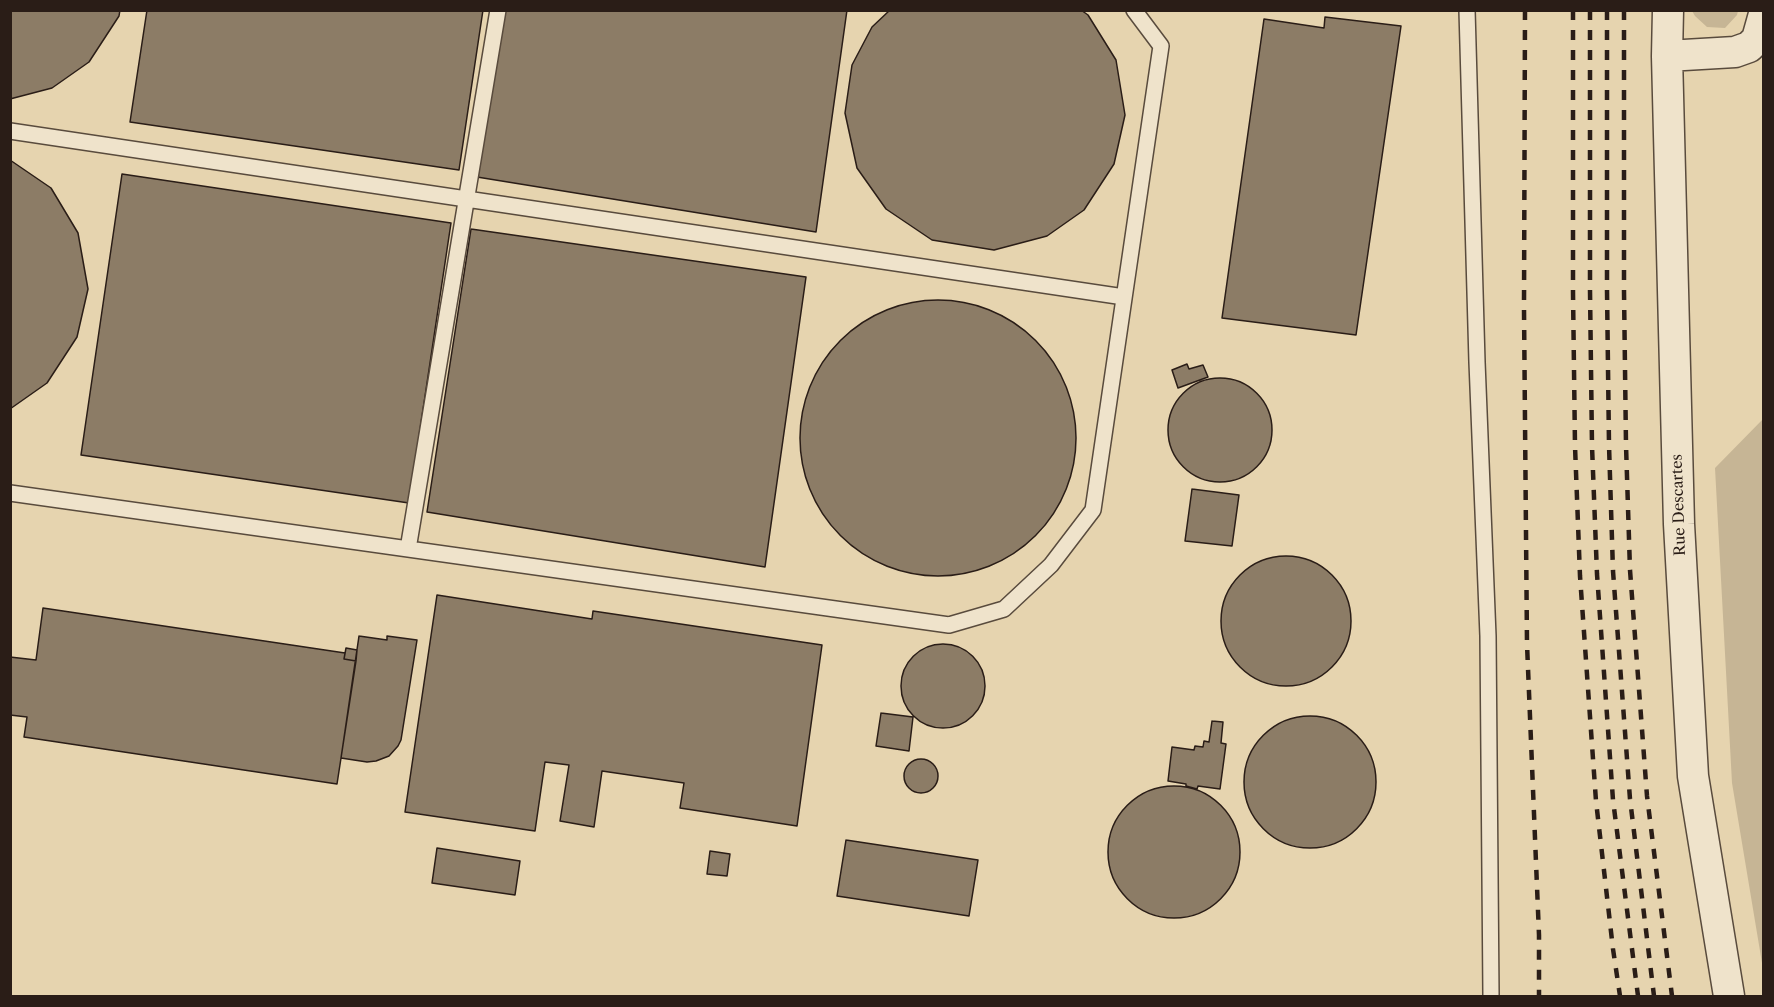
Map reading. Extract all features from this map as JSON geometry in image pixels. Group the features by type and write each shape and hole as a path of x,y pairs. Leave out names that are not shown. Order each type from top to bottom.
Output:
{"street":[{"name":"Rue Descartes","path":"1668,10 1667,56 1679,524 1694,776 1729,996"},
{"path":"1667,56 1735,52 1749,46 1757,39 1764,14"}],"lane":[{"path":"408,549 498,10"},
{"path":"10,493 949,625 1004,609 1051,565 1093,510 1161,46 1134,10"},
{"path":"1467,10 1477,362 1488,636 1491,996"},
{"path":"10,131 1124,297"}],"shaded area":[{"path":"1692,11 1738,11 1725,28 1707,27"},
{"path":"1763,419 1763,969 1732,783 1715,468"}],"building":[{"path":"10,10 120,10 119,16 89,62 52,88 10,99"},
{"path":"147,10 483,10 459,170 130,122"},
{"path":"503,10 847,10 816,232 477,177"},
{"path":"890,10 1081,10 1088,15 1116,60 1125,115 1114,164 1084,210 1047,236 994,250 932,240 886,209 857,168 845,113 852,65 872,27"},
{"path":"1325,17 1401,26 1356,335 1222,318 1264,19 1324,28"},
{"path":"10,160 51,188 78,233 88,289 77,337 47,383 10,409"},
{"path":"122,174 451,223 409,503 81,455"},
{"path":"471,229 806,277 765,567 427,512"},
{"path":"952,300 991,310 1003,316 1026,331 1045,350 1066,385 1074,411 1076,438 1074,465 1066,491 1053,515 1036,536 1015,553 991,566 952,576 924,576 885,566 873,560 850,545 831,526 810,491 802,465 800,424 810,385 816,373 831,350 850,331 885,310 911,302"},
{"path":"1187,364 1189,369 1203,365 1208,377 1178,388 1172,370"},
{"path":"1220,378 1240,382 1257,393 1268,410 1272,430 1268,450 1257,467 1240,478 1220,482 1200,478 1183,467 1172,450 1168,430 1172,410 1183,393 1200,382"},
{"path":"1192,489 1239,495 1232,546 1185,541"},
{"path":"1286,556 1311,561 1332,575 1346,596 1351,621 1346,646 1332,667 1311,681 1286,686 1261,681 1240,667 1226,646 1221,621 1226,596 1240,575 1261,561"},
{"path":"437,595 592,619 593,611 822,645 797,826 680,808 684,783 602,771 594,827 560,821 569,765 545,762 535,831 405,812"},
{"path":"43,608 345,653 344,659 356,661 337,784 24,737 27,717 10,715 10,657 36,660"},
{"path":"359,636 387,640 387,636 417,640 401,740 389,756 367,762 341,758"},
{"path":"935,644 951,644 967,651 978,662 985,678 982,702 973,716 951,728 935,728 919,721 908,710 901,694 901,678 908,662 919,651"},
{"path":"346,648 357,650 356,661 344,659"},
{"path":"881,713 913,717 909,751 876,746"},
{"path":"1310,716 1335,721 1357,735 1371,757 1376,782 1371,807 1357,829 1335,843 1310,848 1285,843 1263,829 1249,807 1244,782 1249,757 1263,735 1285,721"},
{"path":"1212,721 1223,722 1221,743 1226,744 1220,789 1198,786 1197,789 1186,786 1186,784 1168,781 1172,747 1194,750 1195,746 1203,747 1204,741 1209,742"},
{"path":"921,759 933,764 938,776 933,788 921,793 909,788 904,776 909,764"},
{"path":"1174,786 1199,791 1221,805 1235,827 1240,852 1235,877 1221,899 1199,913 1174,918 1149,913 1127,899 1113,877 1108,852 1113,827 1127,805 1149,791"},
{"path":"846,840 978,860 969,916 837,896"},
{"path":"437,848 520,861 515,895 432,883"},
{"path":"710,851 730,854 727,876 707,874"}],"railway":[{"path":"1525,10 1524,308 1527,644 1539,935 1539,996"},
{"path":"1573,10 1573,292 1580,576 1596,801 1620,996"},
{"path":"1590,10 1590,290 1592,446 1597,574 1613,800 1638,996"},
{"path":"1607,10 1607,290 1613,571 1630,799 1654,996"},
{"path":"1624,10 1624,291 1630,570 1647,796 1672,996"}]}
